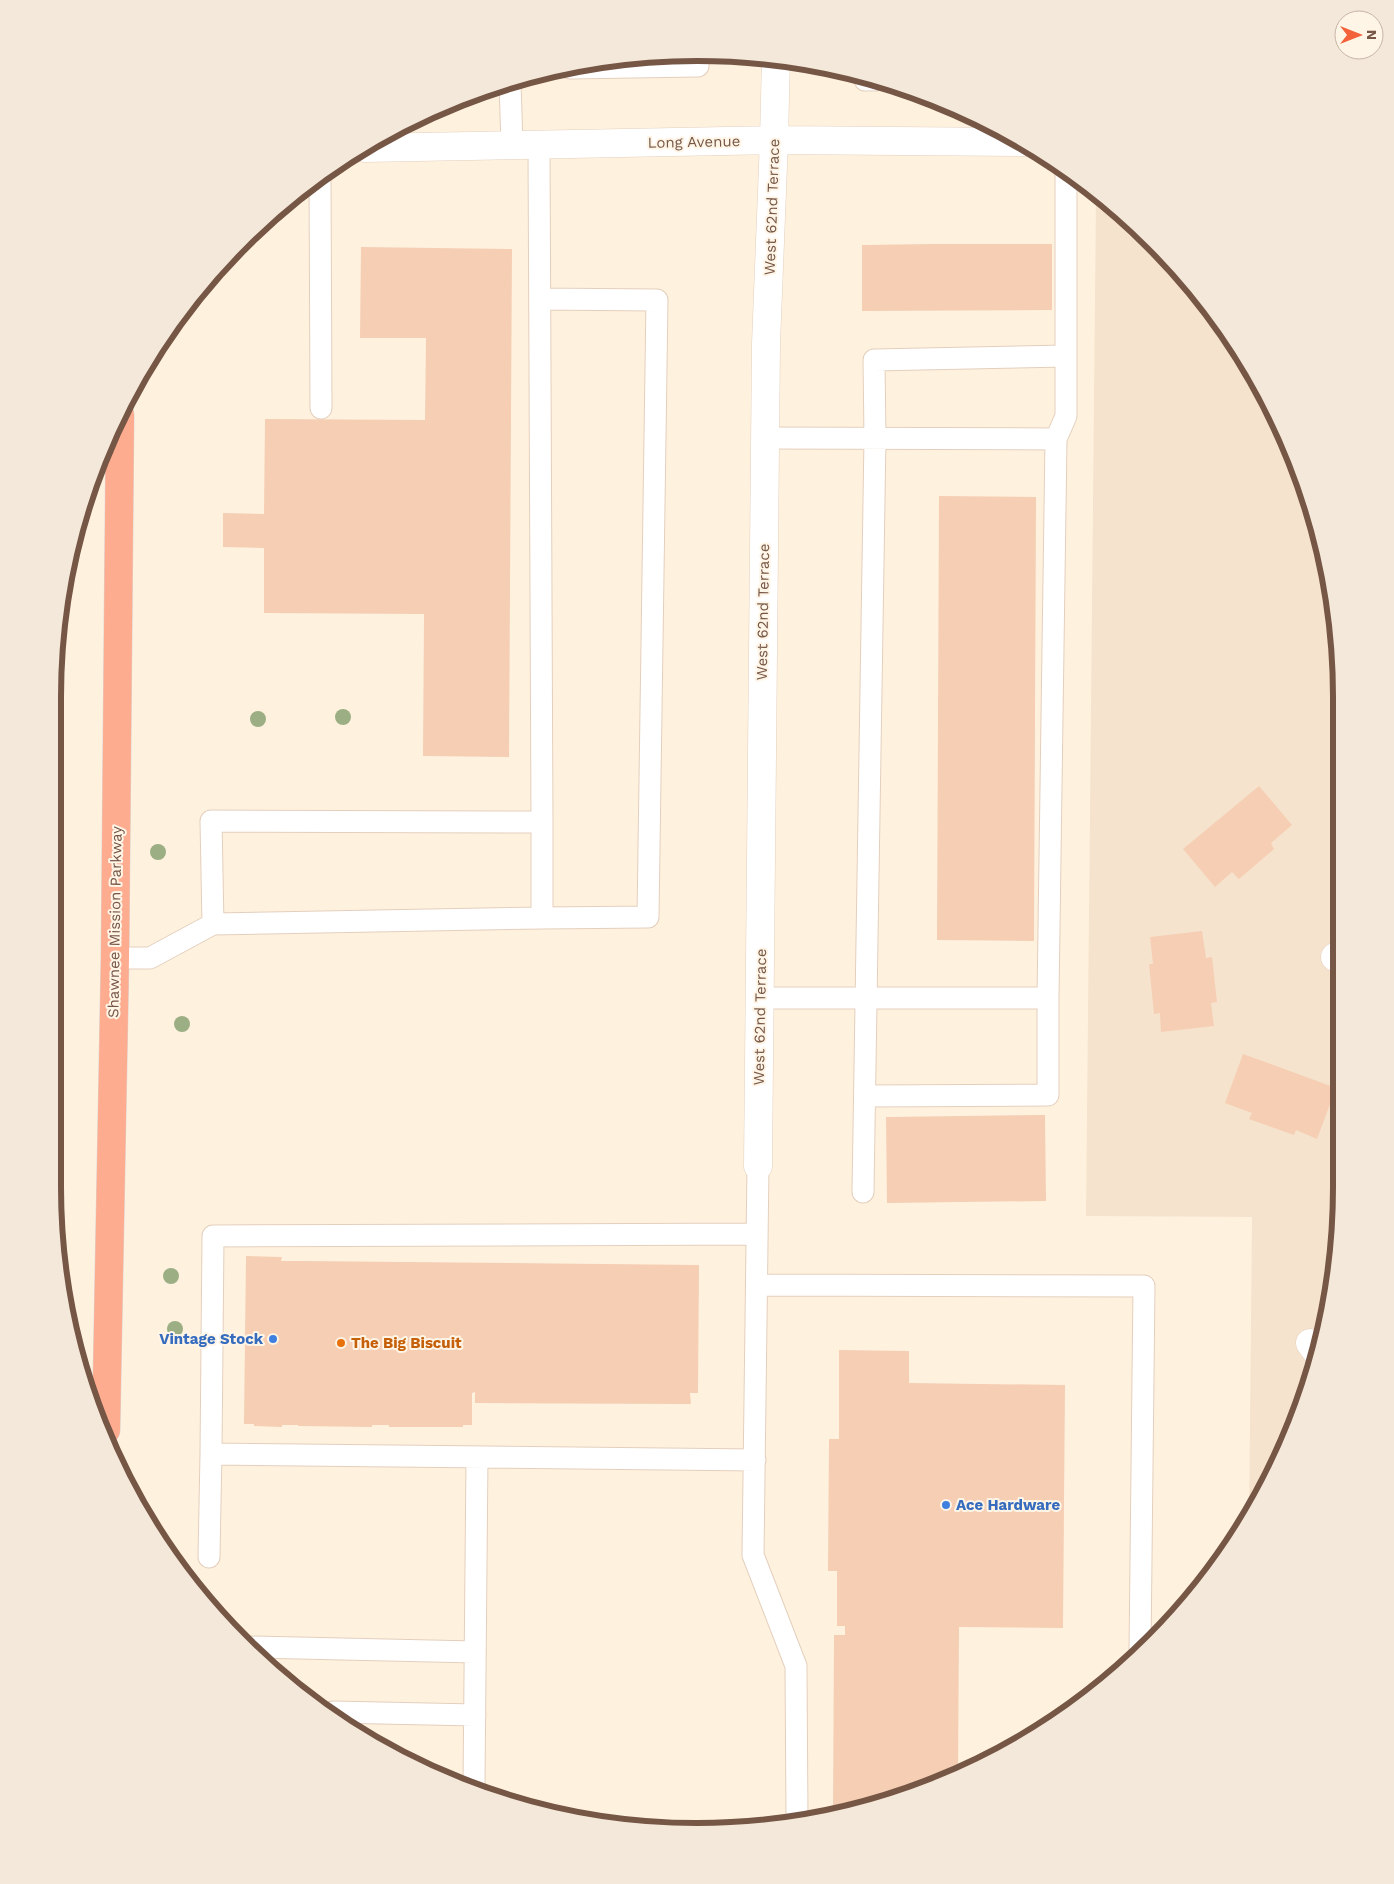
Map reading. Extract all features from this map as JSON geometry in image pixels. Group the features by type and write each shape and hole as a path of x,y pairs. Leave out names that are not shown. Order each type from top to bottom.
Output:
{"highway":[{"name":"Shawnee Mission Parkway","path":"106,1420 115,958 120,432"}],"street":[{"name":"West 62nd Terrace","path":"758,1166 766,344 776,67"},
{"name":"Long Avenue","path":"385,143 539,145 774,140 1007,142"}],"lane":[{"path":"612,67 698,66 698,61"},
{"path":"510,90 512,145"},
{"path":"539,145 542,918"},
{"path":"865,1096 1048,1095 1056,439 1066,416 1066,180"},
{"path":"320,186 321,408"},
{"path":"115,958 150,958 213,924 648,917 657,300 540,299"},
{"path":"863,1192 875,438 874,360 1066,356"},
{"path":"765,438 1056,439"},
{"path":"213,924 211,821 542,822"},
{"path":"760,998 1048,998"},
{"path":"758,1166 753,1555 796,1666 797,1815"},
{"path":"209,1557 213,1236 757,1234"},
{"path":"757,1285 1144,1286 1140,1643"},
{"path":"211,1454 754,1460"},
{"path":"474,1782 477,1457"},
{"path":"258,1647 475,1652"},
{"path":"339,1712 475,1715"}],"shaded area":[{"path":"1096,203 1147,247 1175,278 1226,344 1248,379 1284,454 1299,493 1321,573 1327,614 1333,697 1333,1187 1331,1229 1321,1311 1311,1352 1284,1430 1249,1503 1252,1217 1086,1216"}],"building":[{"path":"1052,244 1052,310 862,311 862,245"},
{"path":"361,247 512,249 509,757 423,756 424,614 264,613 264,548 223,547 223,513 264,514 265,419 425,420 426,338 360,338"},
{"path":"939,496 1036,497 1034,941 937,940"},
{"path":"1259,786 1292,825 1271,843 1274,849 1239,879 1232,872 1215,887 1183,849"},
{"path":"1202,931 1206,958 1212,957 1217,1002 1211,1003 1214,1026 1161,1032 1160,1013 1154,1014 1149,964 1153,964 1150,937"},
{"path":"1243,1054 1333,1087 1333,1096 1317,1139 1296,1130 1294,1135 1249,1119 1252,1113 1225,1103"},
{"path":"1045,1115 1046,1201 887,1203 886,1117"},
{"path":"246,1256 282,1257 281,1261 699,1265 698,1393 690,1393 691,1404 475,1403 475,1392 472,1393 472,1425 463,1425 463,1427 282,1425 282,1427 244,1424"},
{"name":"Ace Hardware","path":"839,1350 909,1351 909,1383 1065,1385 1063,1628 959,1627 958,1766 901,1789 833,1808 834,1635 845,1635 845,1626 837,1626 837,1571 828,1571 829,1439 839,1439"}],"place":[{"name":"Vintage Stock","path":"273,1339"},
{"name":"The Big Biscuit","path":"341,1343"},
{"name":"Ace Hardware","path":"946,1505"}]}
